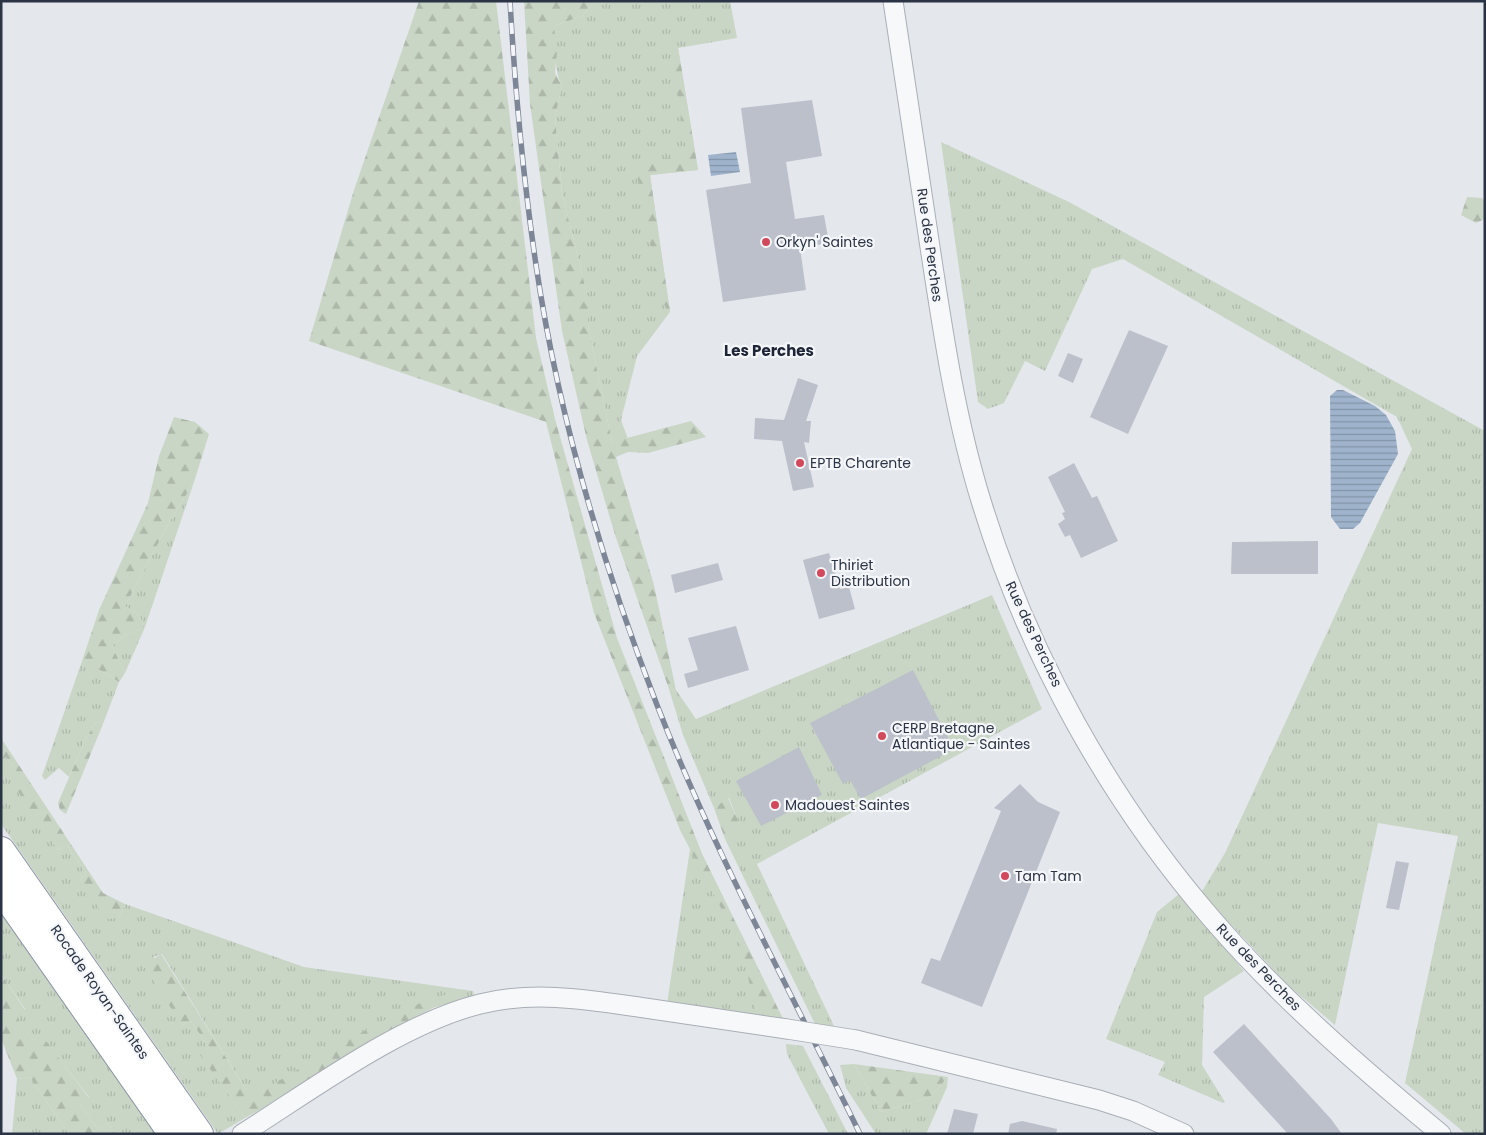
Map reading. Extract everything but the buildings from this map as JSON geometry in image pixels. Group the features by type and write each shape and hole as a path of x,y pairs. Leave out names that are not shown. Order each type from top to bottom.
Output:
{"highway":[{"name":"Rocade Royan-Saintes","path":"1,851 199,1134"},
{"name":"Rocade Royan-Saintes","path":"1,888 173,1134"}],"street":[{"name":"Rue des Perches","path":"893,1 941,324 962,429 981,503 1008,579 1053,677 1090,746 1125,802 1169,864 1212,918 1271,982 1383,1085 1441,1134"},
{"path":"242,1134 382,1046 442,1017 480,1004 511,998 577,998 856,1040 1099,1100 1133,1111 1184,1134"},
{"path":"1383,1085 1419,1134"}],"green space":[{"path":"419,1 496,1 536,338 555,419 617,638 703,856 785,1023 757,1019 742,948 680,830 594,613 546,422 309,341 354,190"},
{"path":"524,1 595,1 582,16 554,26 557,51 555,73 562,86 555,117 562,193 588,298 588,326 612,442 691,421 706,437 648,453 628,452 616,457 654,585 676,690 669,689 615,535 587,440 562,331 530,104"},
{"path":"595,1 730,1 737,38 678,48 698,170 650,175 670,312 637,356 621,420 628,439 612,442 588,326 588,298 562,193 555,117 562,86 556,65 554,26 582,16"},
{"path":"678,47 698,170 650,175 670,312 661,301 637,175 647,159 679,158 687,155 672,60"},
{"path":"941,142 1069,202 1485,431 1485,1134 1466,1134 1405,1083 1458,836 1378,823 1335,1025 1289,986 1201,893 1225,853 1412,449 1397,417 1123,259 1092,269 1045,371 1025,361 1004,403 988,409 978,402"},
{"path":"1467,197 1482,198 1485,202 1485,219 1476,223 1461,215"},
{"path":"174,417 195,422 209,434 194,482 170,521 125,606 139,615 145,627 126,635 112,646 125,673 119,682 100,670 90,671 82,661 99,610 148,503 159,456"},
{"path":"194,482 145,627 139,615 125,606 170,521"},
{"path":"992,595 1042,709 757,864 834,1026 815,1024 725,839 744,835 729,798 714,808 683,735 669,689 676,690 696,719"},
{"path":"145,627 125,673 112,646 126,635"},
{"path":"82,661 90,670 100,670 119,682 103,724 96,722 86,738 69,777 59,768 45,780 42,776"},
{"path":"96,722 103,724 66,814 60,810 58,803 86,738"},
{"path":"1,738 103,893 125,904 119,918 106,919 80,880 86,874 67,845 58,850 17,790 25,783 6,757 1,760"},
{"path":"6,757 26,783 18,789 58,850 67,845 86,874 80,880 119,918 125,904 304,967 473,991 474,994 469,998 432,1008 448,1000 262,1091 247,1091 162,954 153,957 182,1025 191,1021 209,1048 201,1055 245,1118 218,1134 1,824 1,760"},
{"path":"728,798 745,836 725,839 714,808"},
{"path":"690,849 703,856 785,1023 667,1004"},
{"path":"1179,894 1244,971 1204,997 1202,1065 1225,1102 1223,1103 1158,1075 1165,1062 1106,1039 1157,912"},
{"path":"1,911 156,1134 115,1134 107,1123 98,1129 80,1105 89,1097 42,1037 33,1040 15,1018 25,1009 1,974"},
{"path":"161,954 247,1091 262,1091 386,1019 434,998 449,995 448,1000 368,1042 273,1103 245,1118 200,1055 209,1048 191,1021 182,1025 143,965"},
{"path":"1,974 25,1010 16,1018 33,1040 42,1036 89,1098 80,1105 98,1129 107,1123 115,1134 69,1134 30,1077 17,1079 1,1038"},
{"path":"786,1044 803,1046 848,1134 829,1134 787,1054"},
{"path":"854,1064 881,1112 930,1097 948,1077 947,1087 926,1134 876,1134 846,1088 840,1065"},
{"path":"854,1064 948,1077 930,1097 881,1112"},
{"path":"30,1077 69,1134 12,1134 17,1079"}],"water":[{"path":"736,152 740,172 711,176 708,155"},
{"path":"1337,390 1343,390 1375,406 1386,415 1395,431 1398,454 1360,523 1353,529 1340,529 1331,517 1330,396"}],"railway":[{"path":"510,1 523,166 545,321 569,432 600,543 637,651 679,760 728,868 860,1134"}],"place":[{"name":"Orkyn' Saintes","path":"766,242"},
{"name":"EPTB Charente","path":"800,463"},
{"name":"Thiriet Distribution","path":"821,573"},
{"name":"CERP Bretagne Atlantique - Saintes","path":"882,736"},
{"name":"Madouest Saintes","path":"775,805"},
{"name":"Tam Tam","path":"1005,876"}],"district":[{"name":"Les Perches","path":"769,351"}]}
